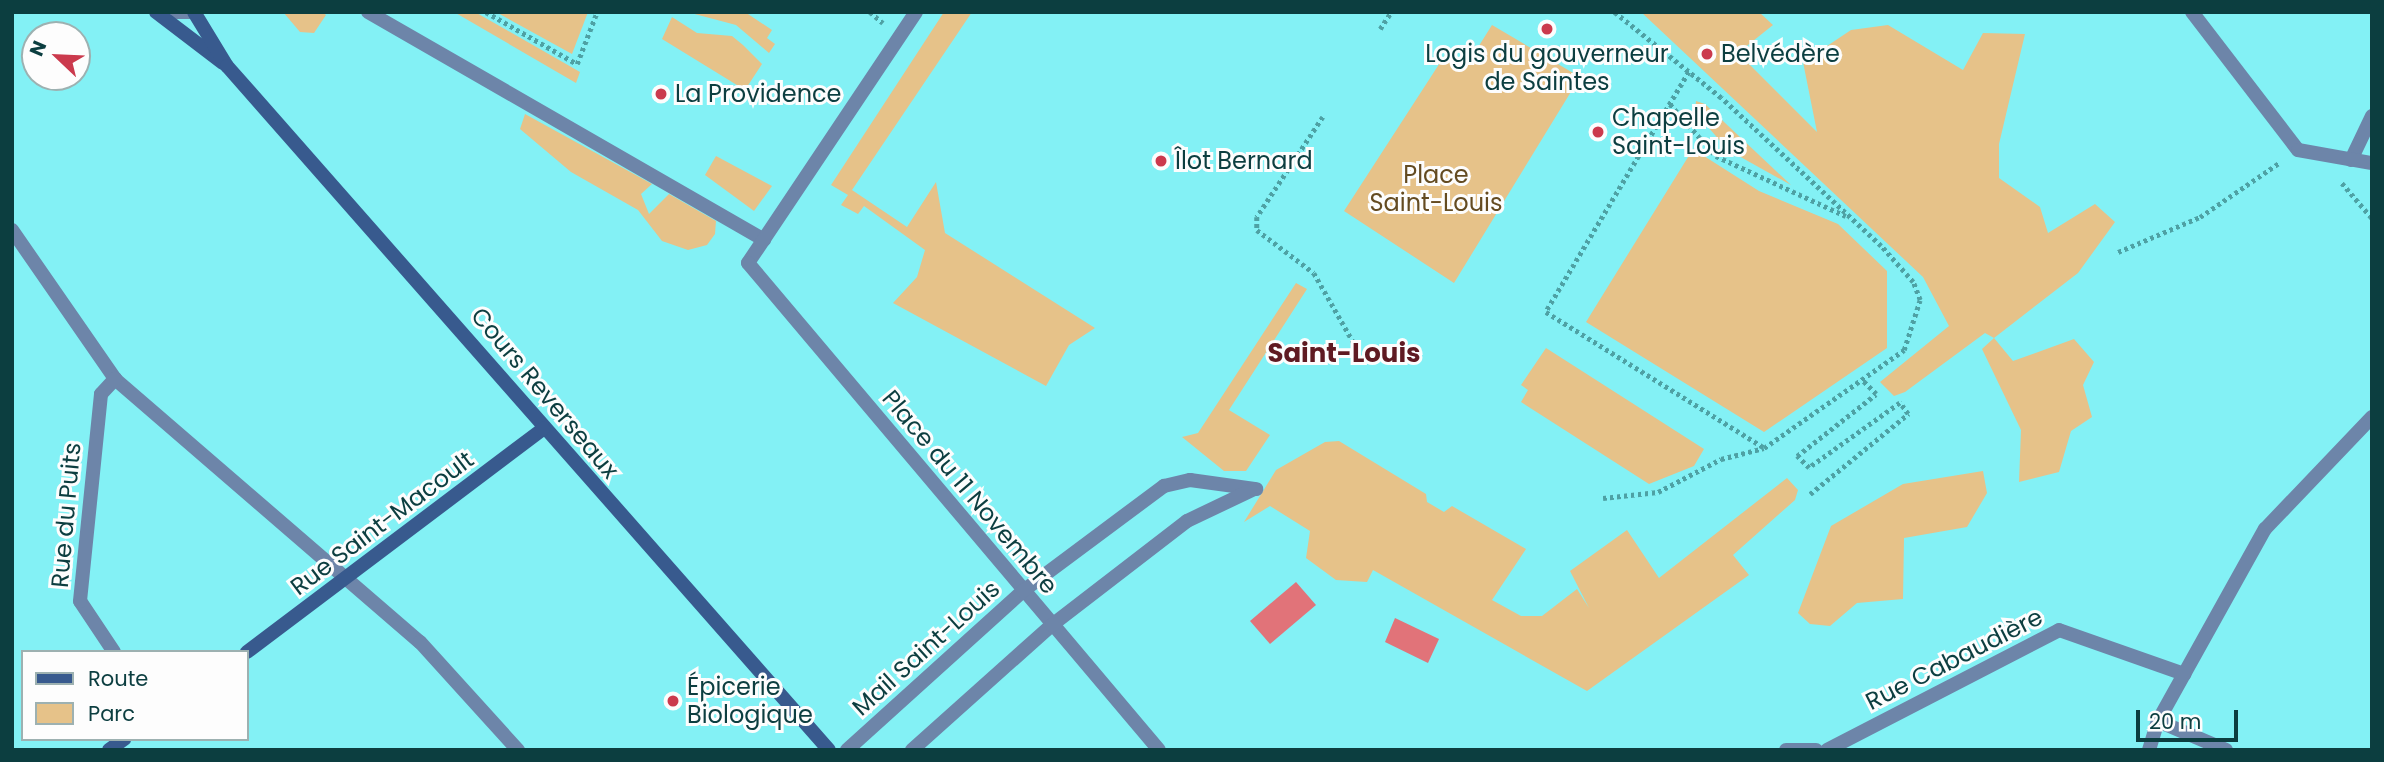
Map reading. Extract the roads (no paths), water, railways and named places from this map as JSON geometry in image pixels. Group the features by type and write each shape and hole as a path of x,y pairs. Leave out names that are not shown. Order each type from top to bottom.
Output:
{"main road":[{"name":"Cours Reverseaux","path":"156,12 227,66"},
{"name":"Cours Reverseaux","path":"193,12 227,66 543,429 829,750"},
{"name":"Rue Saint-Macoult","path":"248,651 350,578 543,429"}],"street":[{"path":"177,12 193,12"},
{"path":"368,12 764,240 916,12"},
{"path":"2198,16 2298,150 2372,163"},
{"path":"2351,160 2372,116"},
{"path":"12,230 115,379 350,578 420,642 518,750"},
{"name":"Place du 11 Novembre","path":"764,240 748,263 1159,750"},
{"name":"Rue du Puits","path":"113,650 80,600 101,394 115,379"},
{"path":"2149,750 2158,721 2265,530 2372,417"},
{"name":"Mail Saint-Louis","path":"847,750 1023,591 1164,486 1190,480 1256,489 1187,521 1052,625"},
{"path":"912,750 1052,625"},
{"name":"Rue Cabaudière","path":"1827,750 2059,630 2184,674"},
{"path":"2158,721 2226,750"},
{"path":"1786,750 1816,750"}],"place":[{"name":"Logis du gouverneur de Saintes","path":"1547,29"},
{"name":"Belvédère","path":"1707,54"},
{"name":"La Providence","path":"661,94"},
{"name":"Chapelle Saint-Louis","path":"1598,132"},
{"name":"Îlot Bernard","path":"1161,161"},
{"name":"Épicerie Biologique","path":"673,701"}],"district":[{"name":"Saint-Louis","path":"1344,354"}],"park label":[{"name":"Place Saint-Louis","path":"1436,189"}]}
